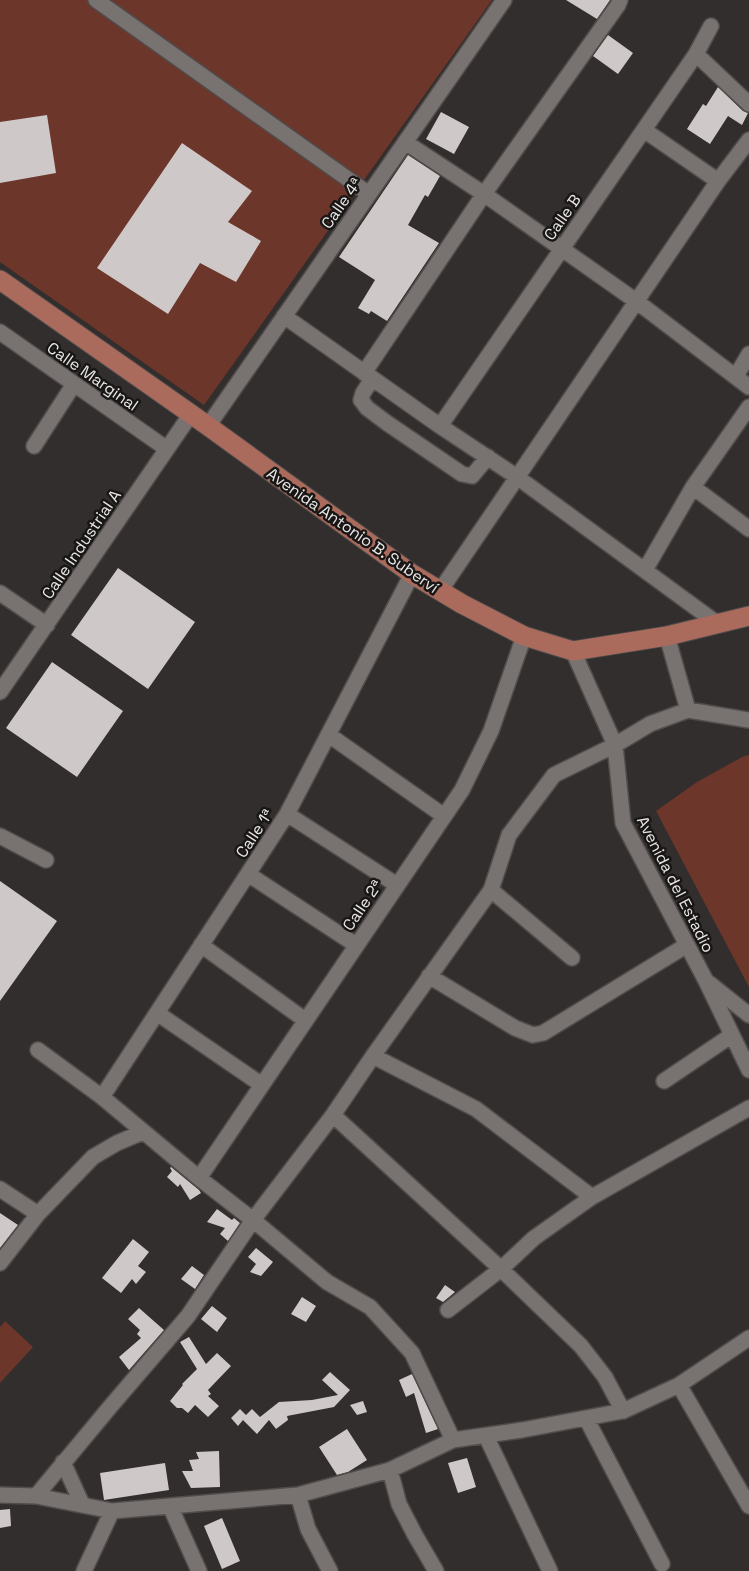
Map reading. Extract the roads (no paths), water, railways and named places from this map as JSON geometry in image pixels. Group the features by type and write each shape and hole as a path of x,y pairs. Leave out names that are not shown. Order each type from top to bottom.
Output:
{"main road":[{"name":"Avenida Antonio B. Suberví","path":"0,280 208,426 412,574 462,604 524,636 573,651 667,636 749,616"}],"street":[{"path":"96,0 368,194"},
{"name":"Calle 4ª","path":"208,426 504,0"},
{"path":"488,457 472,476 462,474 367,408 361,400 363,393 368,376 484,194 620,0"},
{"name":"Calle B","path":"440,426 696,54 711,26"},
{"path":"696,54 749,104"},
{"path":"644,130 718,181"},
{"path":"440,591 718,181 749,140"},
{"path":"405,142 484,194 636,301 749,386"},
{"path":"284,316 440,426 517,477 718,624"},
{"name":"Calle Marginal","path":"0,332 167,449"},
{"path":"736,376 749,354"},
{"path":"34,446 74,384"},
{"path":"645,570 693,487 749,406"},
{"name":"Calle Industrial A","path":"0,692 191,414"},
{"path":"693,487 749,529"},
{"name":"Calle 1ª","path":"102,1097 287,814 412,574"},
{"path":"0,593 47,625"},
{"name":"Calle 2ª","path":"199,1178 462,790 491,731 524,636"},
{"path":"667,636 688,710"},
{"name":"Avenida del Estadio","path":"573,651 615,745 623,823 706,981 732,1035 745,1052 749,1070"},
{"path":"36,1496 188,1316 253,1220 333,1115 491,890 509,835 554,775 615,745 650,724 688,710 749,720"},
{"path":"329,735 444,816"},
{"path":"287,814 397,885"},
{"path":"0,836 46,860"},
{"path":"248,874 356,945"},
{"path":"491,890 572,958"},
{"path":"201,945 305,1020"},
{"path":"429,976 515,1028 533,1035 543,1033 687,945"},
{"path":"706,981 749,1015"},
{"path":"157,1013 262,1085"},
{"path":"664,1081 732,1035"},
{"path":"38,1050 102,1097 327,1282 370,1307 412,1353 453,1440"},
{"path":"373,1056 476,1109 592,1197"},
{"path":"448,1310 501,1269 534,1238 592,1197 749,1108"},
{"path":"333,1115 582,1346 605,1377 624,1411"},
{"path":"0,1263 38,1214 93,1157 117,1142 143,1132"},
{"path":"0,1189 38,1214"},
{"path":"0,1495 36,1496 112,1511 298,1495 390,1470 453,1440 486,1436 624,1411 680,1384 749,1338"},
{"path":"680,1384 749,1506"},
{"path":"586,1418 662,1564"},
{"path":"486,1436 550,1571"},
{"path":"64,1462 82,1504"},
{"path":"390,1470 399,1504 436,1571"},
{"path":"298,1495 308,1528 330,1571"},
{"path":"170,1506 199,1571"},
{"path":"84,1570 112,1511"}]}
